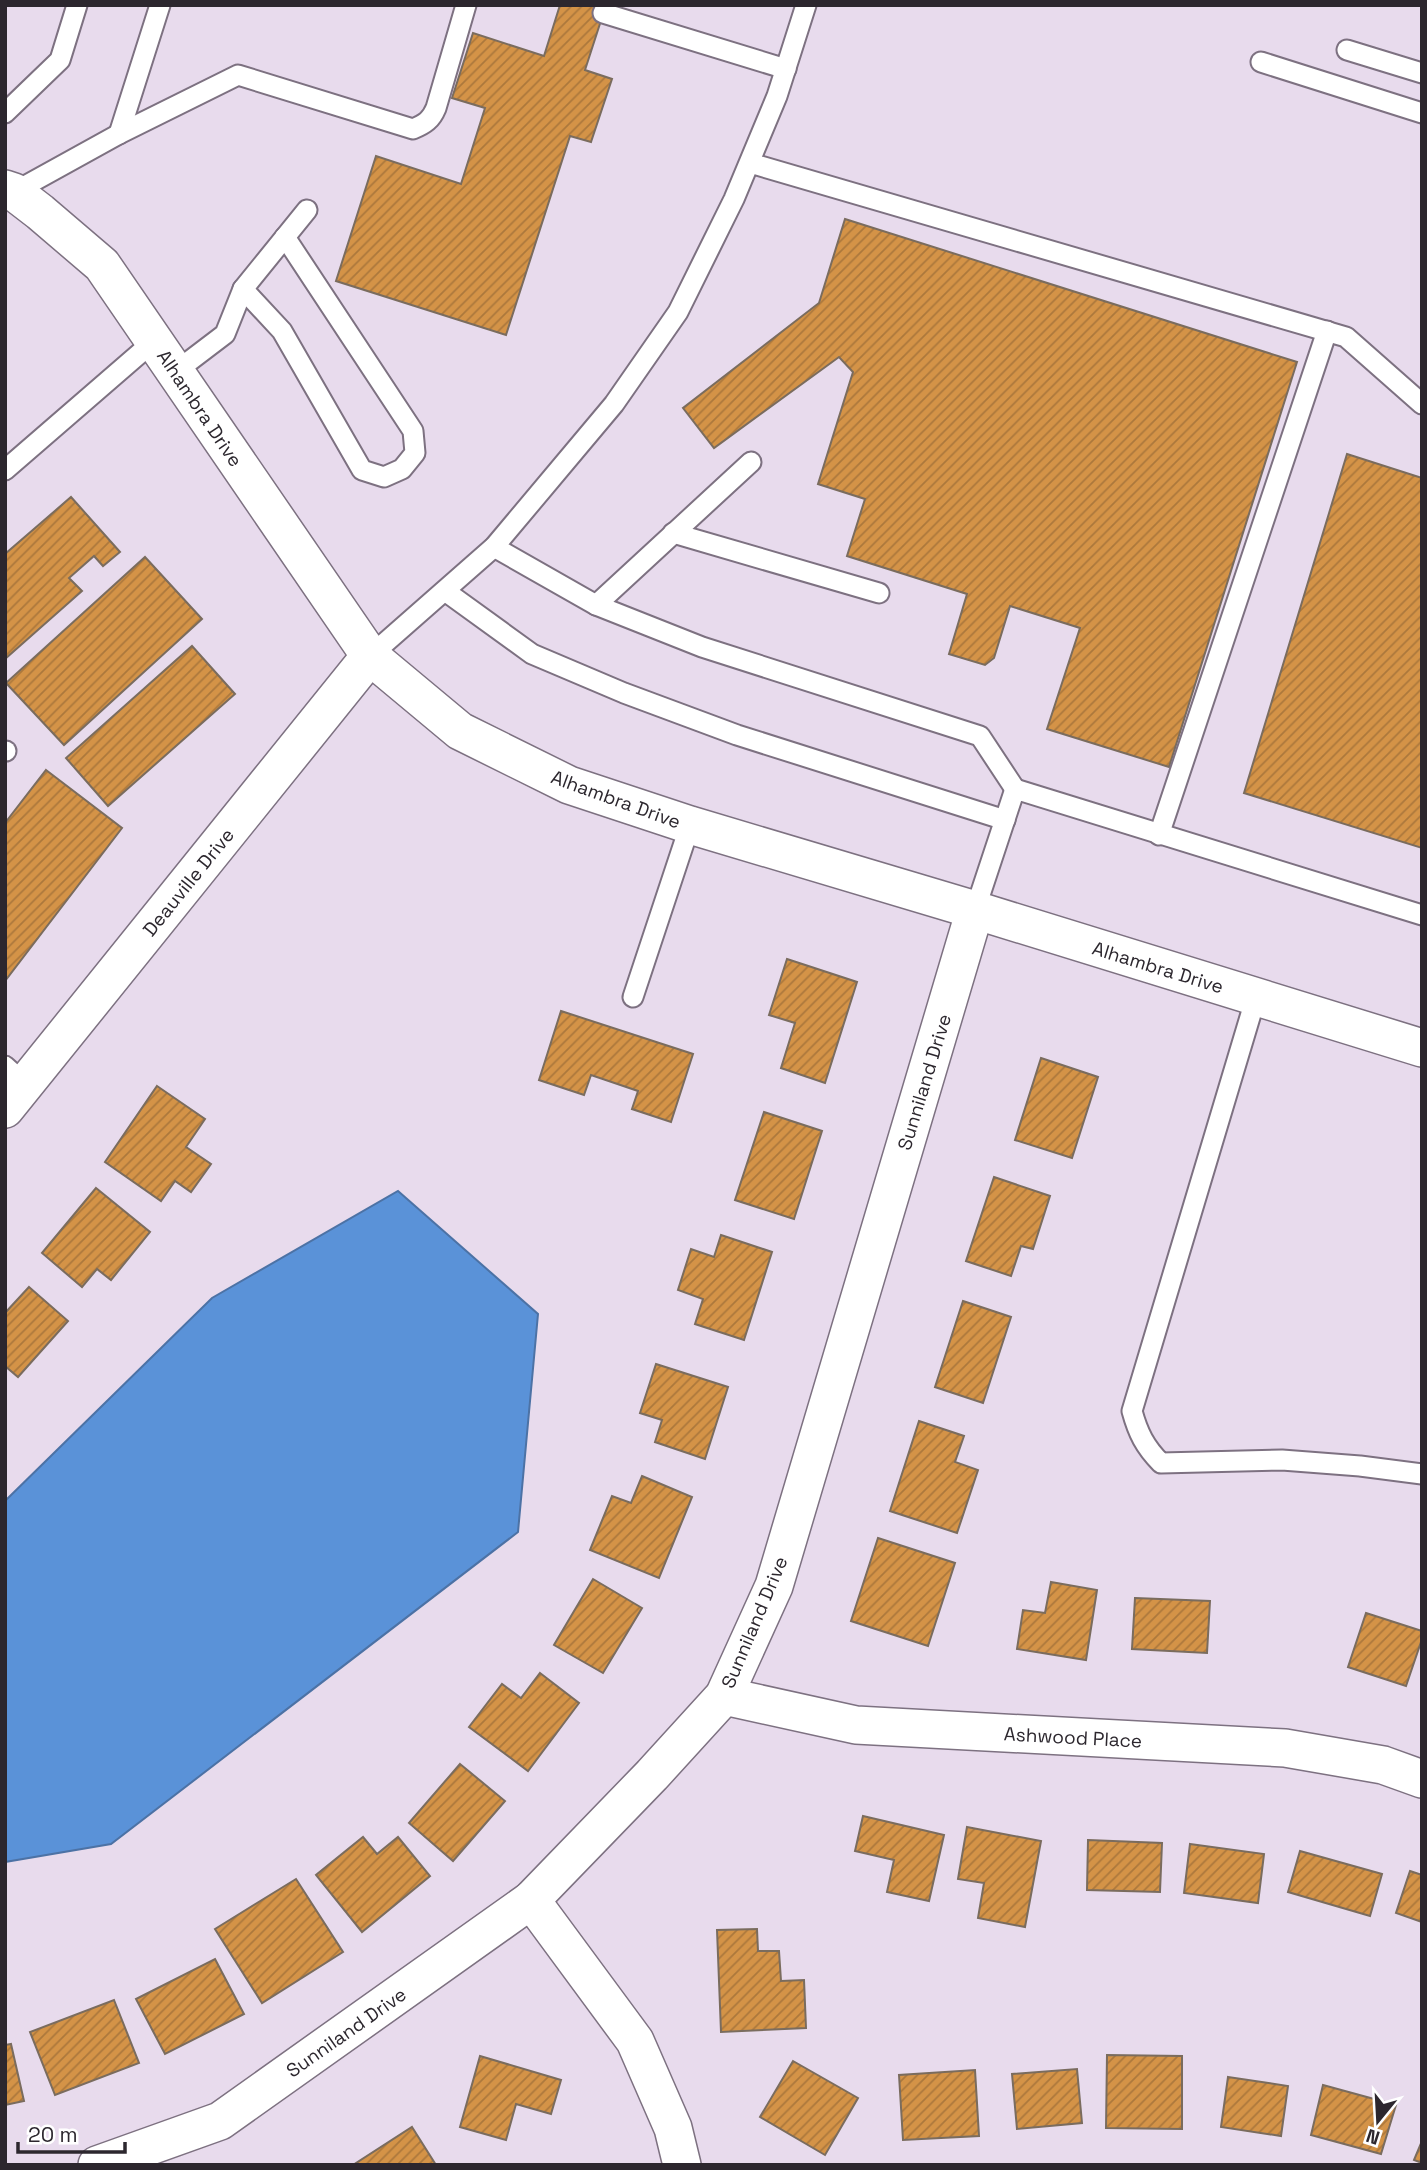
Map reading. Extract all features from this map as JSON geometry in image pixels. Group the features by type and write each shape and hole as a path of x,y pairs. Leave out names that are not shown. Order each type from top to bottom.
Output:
{"street":[{"name":"Alhambra Drive","path":"9,191 102,265 370,656 460,731 569,785 690,825 1422,1048"},
{"name":"Deauville Drive","path":"12,1086 370,656"},
{"name":"Sunniland Drive","path":"97,2165 219,2121 531,1900 724,1696 774,1586 975,910"},
{"name":"Ashwood Place","path":"724,1696 856,1725 1285,1748 1383,1765 1422,1779"},
{"path":"531,1900 635,2041 673,2128 682,2165"}],"lane":[{"path":"5,113 60,60 77,5"},
{"path":"120,134 160,5"},
{"path":"9,191 238,75 413,129 425,124 432,117 466,5"},
{"path":"370,656 494,547 614,404 678,312 750,163 786,69 806,5"},
{"path":"603,13 786,69"},
{"path":"1347,50 1422,73"},
{"path":"1261,62 1422,113"},
{"path":"750,163 1346,337 1422,404"},
{"path":"175,372 225,334 243,289 307,209"},
{"path":"243,289 282,331 362,470 384,477 402,469 415,453 413,431 285,237"},
{"path":"1159,835 1327,331"},
{"path":"5,470 154,341"},
{"path":"596,605 751,462"},
{"path":"673,533 879,593"},
{"path":"494,547 596,605 702,647 980,736 1015,789 1422,915"},
{"path":"445,591 531,654 624,693 737,735 1005,820"},
{"path":"975,910 1015,789"},
{"path":"633,997 690,825"},
{"path":"1256,997 1132,1411 1138,1433 1147,1449 1161,1463 1282,1461 1360,1466 1422,1474"}],"water":[{"path":"398,1191 538,1314 518,1532 111,1844 5,1862 5,1501 212,1298"}],"building":[{"path":"560,5 606,5 585,70 612,79 591,142 570,136 506,335 336,281 376,156 461,184 485,108 452,98 473,33 544,56"},
{"path":"845,219 1297,362 1169,767 1047,729 1080,628 1010,606 994,658 985,665 949,654 967,594 847,556 865,499 818,484 853,372 839,357 714,448 683,408 819,303"},
{"path":"1347,454 1422,478 1422,848 1244,793"},
{"path":"71,497 120,552 103,566 94,556 69,578 82,591 5,659 5,554"},
{"path":"145,557 202,619 64,745 6,683"},
{"path":"192,646 235,694 108,806 66,758"},
{"path":"46,770 122,828 5,981 5,823"},
{"path":"787,959 857,982 825,1083 781,1068 795,1023 769,1015"},
{"path":"561,1011 693,1054 671,1122 632,1109 638,1091 591,1075 584,1095 539,1080"},
{"path":"1041,1058 1098,1077 1072,1158 1015,1140"},
{"path":"157,1086 205,1119 186,1147 211,1164 191,1192 175,1181 161,1201 105,1162"},
{"path":"764,1112 822,1131 794,1219 735,1200"},
{"path":"994,1177 1050,1196 1033,1249 1021,1246 1011,1276 966,1261"},
{"path":"96,1188 150,1232 111,1280 97,1269 82,1287 42,1253"},
{"path":"721,1235 772,1252 744,1340 695,1324 703,1299 678,1290 691,1249 714,1257"},
{"path":"29,1287 68,1321 18,1377 5,1366 5,1313"},
{"path":"963,1301 1011,1317 983,1403 935,1387"},
{"path":"656,1364 728,1387 705,1459 655,1442 662,1420 640,1413"},
{"path":"919,1421 964,1436 955,1462 978,1470 957,1533 890,1511"},
{"path":"642,1476 692,1497 659,1578 590,1550 612,1496 631,1503"},
{"path":"878,1538 955,1563 928,1646 851,1621"},
{"path":"593,1579 642,1608 603,1673 554,1645"},
{"path":"1051,1582 1097,1590 1086,1660 1017,1649 1023,1610 1045,1613"},
{"path":"1135,1598 1210,1601 1207,1653 1132,1649"},
{"path":"1366,1613 1422,1631 1422,1639 1406,1686 1348,1667"},
{"path":"540,1673 579,1703 528,1771 469,1727 502,1684 521,1698"},
{"path":"460,1764 505,1801 453,1861 409,1823"},
{"path":"863,1816 944,1835 929,1901 887,1892 894,1860 855,1851"},
{"path":"967,1827 1041,1841 1025,1927 978,1918 984,1883 958,1879"},
{"path":"363,1837 377,1854 398,1837 430,1876 362,1932 316,1875"},
{"path":"1088,1840 1162,1843 1160,1892 1087,1890"},
{"path":"1190,1844 1264,1854 1258,1903 1184,1893"},
{"path":"1300,1851 1382,1874 1370,1916 1288,1892"},
{"path":"1410,1871 1422,1875 1422,1922 1396,1913"},
{"path":"296,1879 343,1952 262,2003 215,1929"},
{"path":"757,1929 758,1951 779,1951 781,1981 804,1980 806,2028 721,2032 717,1930"},
{"path":"215,1959 244,2014 165,2054 136,1999"},
{"path":"114,2000 139,2063 55,2095 30,2032"},
{"path":"11,2044 24,2101 5,2105 5,2045"},
{"path":"1107,2055 1182,2056 1182,2129 1106,2128"},
{"path":"480,2056 561,2080 551,2114 516,2104 506,2140 460,2127"},
{"path":"793,2061 858,2098 825,2155 760,2117"},
{"path":"1077,2069 1082,2123 1017,2129 1012,2074"},
{"path":"975,2070 979,2136 903,2140 899,2075"},
{"path":"1228,2077 1288,2086 1281,2136 1221,2127"},
{"path":"1323,2085 1396,2105 1381,2154 1311,2135"},
{"path":"412,2127 436,2165 353,2165"},
{"path":"1422,2141 1422,2163 1414,2160"}]}
